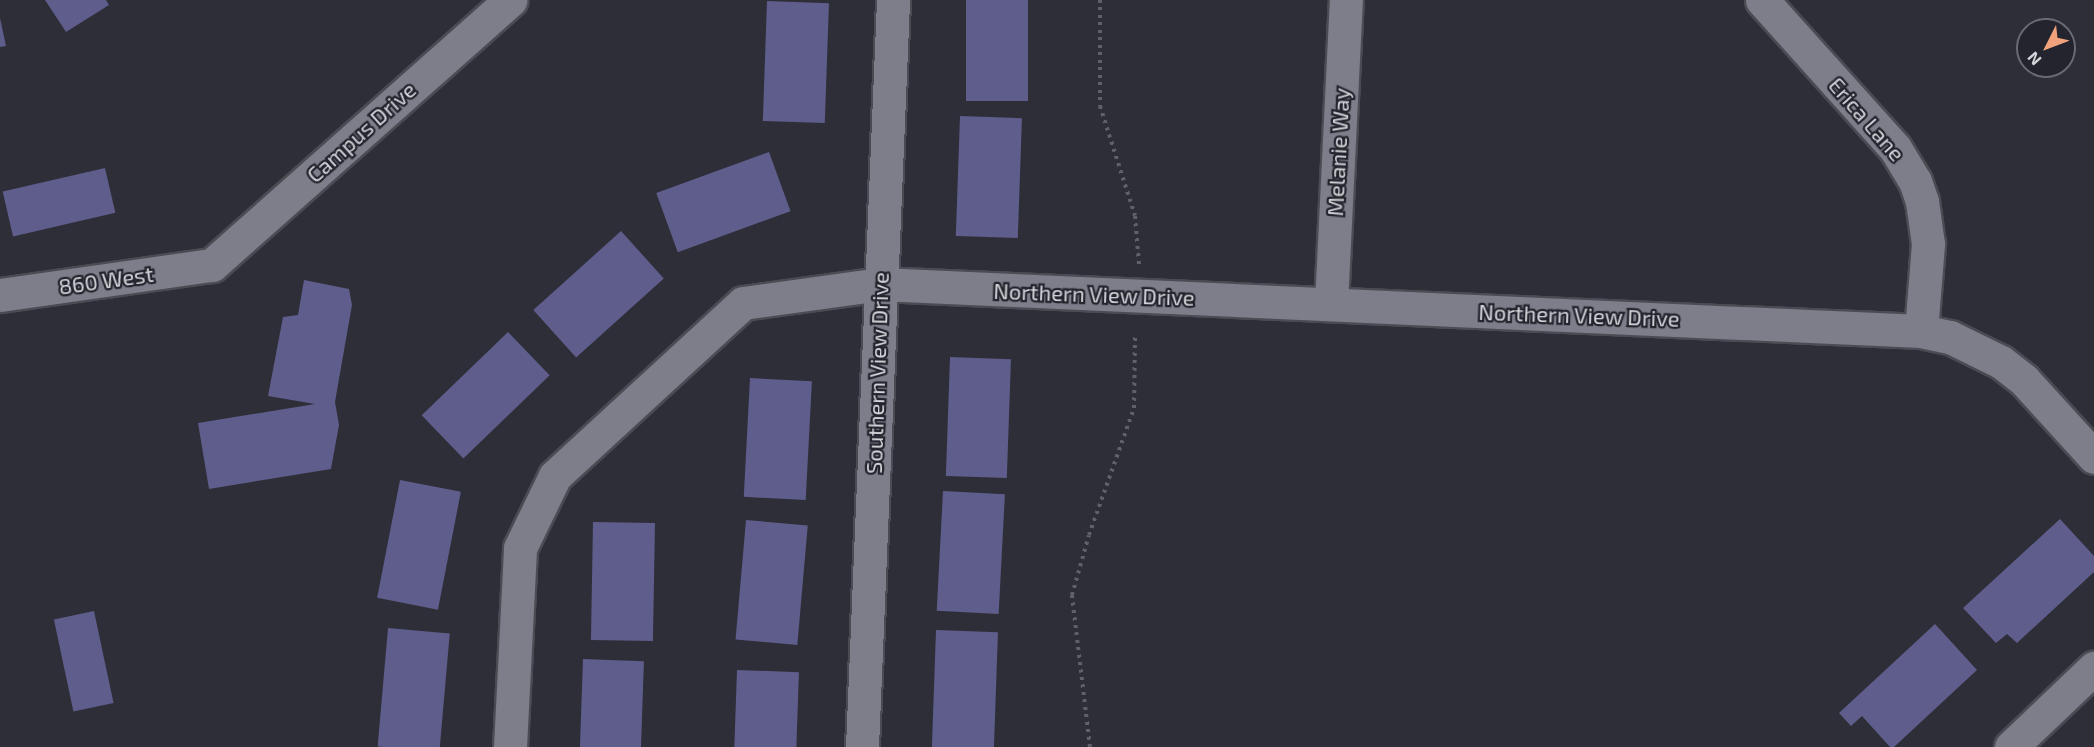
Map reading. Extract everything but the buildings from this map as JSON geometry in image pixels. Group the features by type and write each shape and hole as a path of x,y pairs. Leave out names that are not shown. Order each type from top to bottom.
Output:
{"street":[{"name":"Campus Drive","path":"212,265 510,0"},
{"name":"Southern View Drive","path":"862,747 893,0"},
{"name":"Melanie Way","path":"1331,304 1346,0"},
{"name":"Erica Lane","path":"1762,0 1896,148 1915,181 1922,201 1928,244 1921,331"},
{"name":"860 West","path":"0,295 212,265"},
{"name":"Northern View Drive","path":"510,747 520,548 555,476 743,303 880,284 1921,331 1950,337 1977,348 2024,380 2094,458"},
{"path":"2011,747 2094,668"}],"path":[{"path":"1100,0 1100,106 1135,216 1139,269"},
{"path":"1090,747 1072,595 1089,535 1134,408 1135,335"}]}
